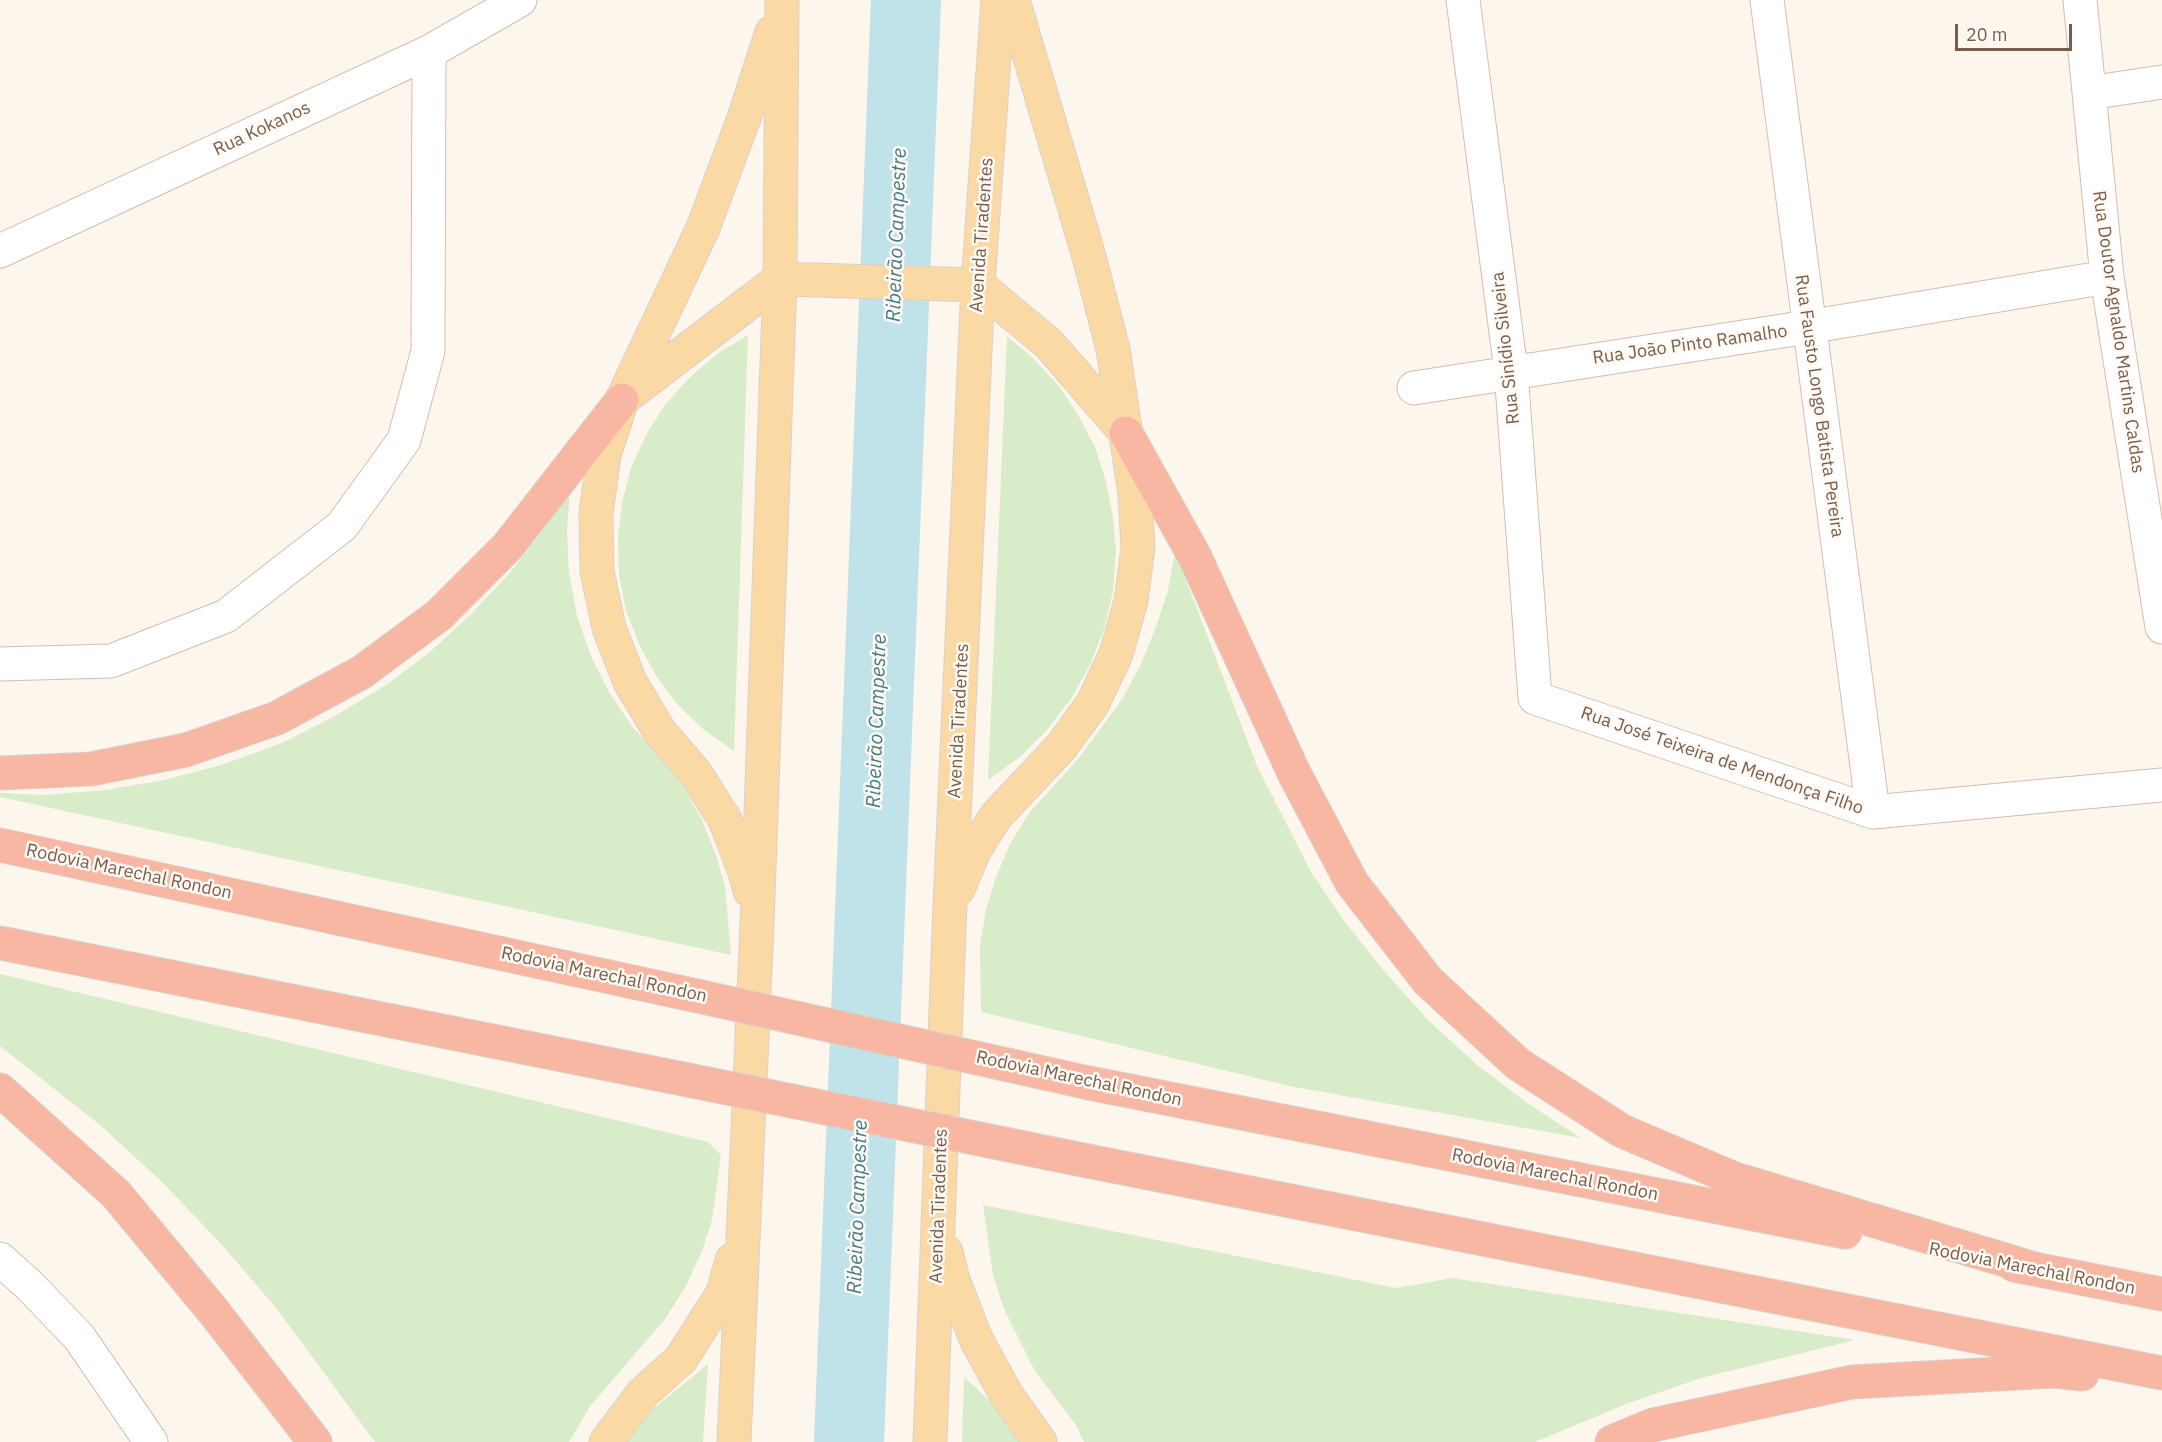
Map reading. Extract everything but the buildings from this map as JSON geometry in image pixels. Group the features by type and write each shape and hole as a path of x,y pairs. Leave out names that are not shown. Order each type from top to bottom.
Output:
{"highway":[{"path":"0,773 91,769 186,750 277,718 362,672 439,615 508,546 622,400"},
{"path":"1126,433 1195,557 1294,773 1352,883 1428,981 1518,1064 1622,1131 1736,1179 2035,1269"},
{"name":"Rodovia Marechal Rondon","path":"0,845 1089,1083 2162,1294"},
{"path":"0,943 2162,1373"},
{"path":"0,1090 116,1194 214,1312 315,1442"},
{"path":"1612,1442 1653,1425 1852,1382 2054,1371 2162,1382"}],"main road":[{"path":"734,1442 786,279 782,0"},
{"path":"757,926 745,872 725,820 696,774 660,732 630,682 609,628 597,571 596,513 604,455 622,400 703,228 744,118 782,0"},
{"name":"Avenida Tiradentes","path":"930,1442 949,929 965,284 998,0"},
{"path":"949,929 958,889 974,851 996,816 1061,747 1093,703 1116,654 1131,601 1138,548 1136,494 1111,338 1013,0"},
{"path":"622,400 786,279 965,284 1049,344 1126,433"},
{"path":"606,1442 643,1393 681,1359 723,1293 744,1218"},
{"path":"938,1218 953,1280 975,1339 1006,1394 1040,1442"}],"street":[{"name":"Rua Kokanos","path":"0,251 429,52 520,0"},
{"name":"Rua Sinídio Silveira","path":"1463,0 1511,371 1535,698"},
{"name":"Rua Fausto Longo Batista Pereira","path":"1767,0 1873,812"},
{"name":"Rua Doutor Agnaldo Martins Caldas","path":"2080,0 2107,277 2150,474 2162,627"},
{"path":"0,664 111,661 226,616 342,526 404,440 428,351 429,52"},
{"path":"2089,93 2162,82"},
{"name":"Rua João Pinto Ramalho","path":"1414,388 1511,371 1808,327 2107,277"},
{"name":"Rua José Teixeira de Mendonça Filho","path":"1535,698 1873,812 2162,785"},
{"path":"0,1259 30,1286 79,1337 151,1442"}],"green space":[{"path":"748,335 734,751 704,730 678,705 656,676 639,644 626,611 619,575 618,539 622,503 631,468 646,435 665,405 689,378 717,354"},
{"path":"1007,336 1034,359 1059,386 1095,447 1106,481 1113,517 1116,552 1113,591 1104,629 1090,665 1071,699 1047,730 1020,757 988,780"},
{"path":"570,489 567,531 569,573 577,616 591,656 609,692 632,726 682,785 701,818 715,852 725,886 731,955 0,797 0,793 44,795 105,790 165,780 224,764 282,743 337,715 389,683 431,651 471,614 508,575 541,533"},
{"path":"1175,551 1257,766 1311,872 1345,922 1428,1020 1476,1064 1527,1103 1581,1138 1294,1087 981,1012 980,944 986,910 996,877 1010,844 1029,813 1078,759 1123,698 1141,664 1156,627 1168,590"},
{"path":"0,974 708,1142 721,1155 712,1220 702,1251 686,1286 665,1319 591,1405 569,1442 375,1442 277,1309 222,1245 163,1183 100,1125 0,1046"},
{"path":"983,1205 1396,1288 1452,1278 1855,1340 1701,1378 1626,1404 1535,1442 1084,1442 1076,1425 1035,1371 1004,1309 993,1275"},
{"path":"708,1364 703,1442 627,1442 653,1409"},
{"path":"964,1377 992,1403 1020,1442 962,1442"}],"waterway":[{"name":"Ribeirão Campestre","path":"849,1442 906,0"}]}
